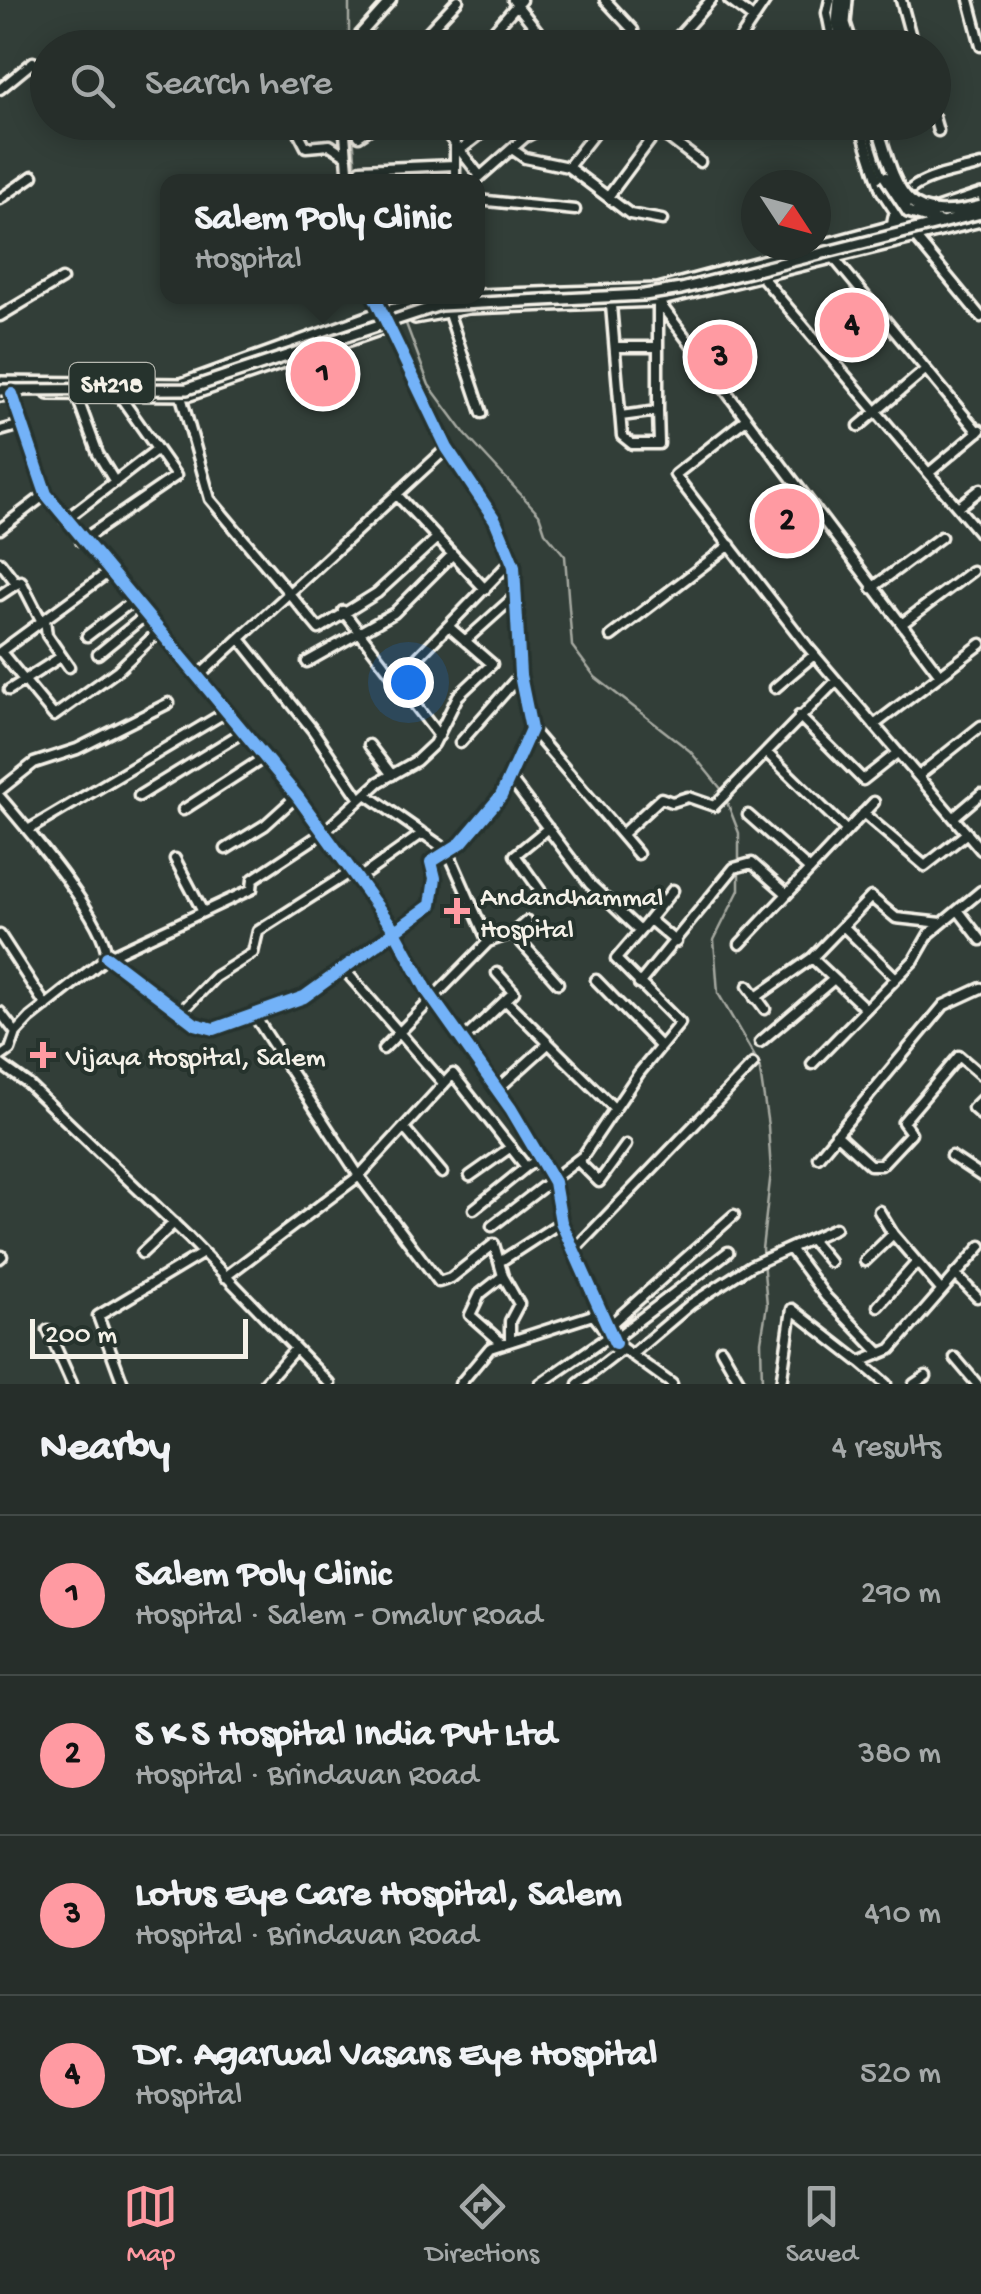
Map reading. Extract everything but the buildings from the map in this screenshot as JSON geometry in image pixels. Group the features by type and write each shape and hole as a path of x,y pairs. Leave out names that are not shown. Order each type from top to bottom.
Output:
{"main road":[{"path":"839,0 840,30"},
{"path":"847,30 848,0"},
{"path":"875,140 899,204 919,218 953,221"},
{"path":"882,140 898,188 912,205 945,214 981,203"},
{"path":"899,224 942,205 981,203"},
{"path":"485,295 658,289 981,203"},
{"name":"SH218","path":"485,302 644,296 681,289 953,221 981,203"},
{"path":"0,386 12,394 180,396 389,326 448,311 658,301 981,221"},
{"name":"SH218","path":"0,386 44,380 148,385 209,377 381,312 416,304"},
{"name":"SH218","path":"0,386 187,388 221,381 408,312 460,304"}],"street":[{"path":"364,30 391,0"},
{"path":"430,30 458,0"},
{"path":"684,30 711,0"},
{"path":"729,0 754,19"},
{"path":"746,30 766,0"},
{"path":"830,0 831,30"},
{"path":"901,0 909,30"},
{"path":"968,0 981,46"},
{"path":"493,30 517,1 539,30"},
{"path":"607,1 633,30"},
{"path":"0,89 30,64"},
{"path":"303,140 306,146 330,144 347,156"},
{"path":"346,140 348,174"},
{"path":"452,140 474,174"},
{"path":"456,174 458,147 469,140"},
{"path":"483,174 526,140"},
{"path":"568,167 589,140"},
{"path":"608,198 650,140"},
{"path":"671,140 700,162"},
{"path":"866,140 899,224 917,239 981,316"},
{"path":"512,149 524,158 568,167 630,214 662,220"},
{"path":"893,213 914,184 981,165"},
{"path":"361,169 455,166"},
{"path":"0,198 33,176"},
{"path":"485,201 575,210"},
{"path":"834,257 979,431 930,472"},
{"path":"762,276 981,535"},
{"path":"0,316 62,278"},
{"path":"612,306 622,436 632,444 659,444 658,289"},
{"path":"658,301 940,675"},
{"path":"378,304 448,448 495,520 512,560 520,675 531,730 638,854"},
{"path":"448,311 482,413"},
{"path":"615,347 658,347"},
{"path":"860,426 925,370"},
{"path":"12,394 46,494 81,541 298,796 395,931 434,1000 498,1090 554,1182 561,1222 618,1344"},
{"path":"76,394 98,454 115,482"},
{"path":"81,541 176,476 119,395"},
{"path":"180,396 210,499 319,629 377,593 436,538"},
{"path":"620,416 658,411"},
{"path":"746,419 675,475 814,655 981,850"},
{"path":"0,431 21,426"},
{"path":"198,677 448,448"},
{"path":"66,520 156,450"},
{"path":"958,507 981,490"},
{"path":"0,529 46,494"},
{"path":"396,495 484,589"},
{"path":"872,588 941,536"},
{"path":"610,636 730,545"},
{"path":"307,662 394,613 452,554"},
{"path":"396,680 512,560"},
{"path":"0,562 17,584"},
{"path":"903,623 972,571"},
{"path":"109,572 0,652 22,682 54,716 118,670 160,630"},
{"path":"0,595 22,582 59,658 68,667"},
{"path":"465,642 515,596"},
{"path":"87,636 134,600"},
{"path":"343,611 439,736"},
{"path":"98,654 147,614"},
{"path":"330,1384 174,1223 0,1061 10,1050 16,1033 107,958 252,888 253,879 324,832 363,796 416,761 439,736 458,696 492,664 448,626"},
{"path":"240,639 363,796 448,851 488,942"},
{"path":"874,726 981,644"},
{"path":"776,688 814,655"},
{"path":"9,690 59,658"},
{"path":"460,743 520,675"},
{"path":"622,834 661,798 672,802 688,797 714,806 836,681"},
{"path":"107,958 107,941 0,793 34,763 77,749 169,703"},
{"path":"28,830 226,712"},
{"path":"799,716 864,780 897,753"},
{"path":"918,776 981,726"},
{"path":"107,958 180,1013 214,1028 304,997 431,905 436,878 431,862 448,851 500,796 531,730"},
{"path":"138,796 243,732"},
{"path":"368,745 392,775"},
{"path":"766,753 847,831"},
{"path":"183,810 265,758"},
{"path":"510,777 590,884 640,931"},
{"path":"954,818 981,794"},
{"path":"226,849 265,825 298,796"},
{"path":"740,944 874,802"},
{"path":"863,813 925,866 967,833"},
{"path":"748,815 810,870"},
{"path":"542,893 515,856 548,828"},
{"path":"180,1013 215,977 252,953 258,930 423,833"},
{"path":"175,859 203,912"},
{"path":"639,984 734,868 752,863 787,894"},
{"path":"492,1226 578,1161 680,1023 616,959 674,890"},
{"path":"812,1064 896,978 942,923 981,892"},
{"path":"755,998 812,958 871,896 896,918 942,923"},
{"path":"958,910 981,940"},
{"path":"383,1050 488,942 513,933 527,920"},
{"path":"650,920 676,942"},
{"path":"843,926 896,978"},
{"path":"513,933 558,983"},
{"path":"0,934 46,1006"},
{"path":"812,958 866,1009"},
{"path":"342,967 398,1036 444,1084"},
{"path":"462,1041 514,992 497,973"},
{"path":"760,1042 834,979"},
{"path":"596,980 660,1046"},
{"path":"748,986 765,1008"},
{"path":"818,1156 944,1006 981,988"},
{"path":"505,1000 615,1109"},
{"path":"0,1012 16,1033"},
{"path":"254,1016 359,1176 439,1282 451,1278 494,1244 502,1261 503,1276 520,1304 510,1321 506,1342"},
{"path":"498,1090 548,1044"},
{"path":"836,1134 870,1165 881,1165 912,1133 903,1122 959,1056 981,1075"},
{"path":"574,1250 753,1064"},
{"path":"225,1277 359,1176 454,1074 526,1167"},
{"path":"981,1100 973,1108 981,1115"},
{"path":"404,1128 442,1173"},
{"path":"578,1161 599,1182 626,1145"},
{"path":"470,1176 510,1147"},
{"path":"951,1156 979,1171"},
{"path":"474,1209 540,1158"},
{"path":"879,1211 892,1234 941,1290"},
{"path":"608,1326 734,1215"},
{"path":"502,1261 561,1222"},
{"path":"142,1253 174,1223"},
{"path":"540,1384 692,1304 763,1261 813,1242 835,1228"},
{"path":"865,1261 892,1234"},
{"path":"813,1242 830,1262"},
{"path":"860,1362 891,1348 981,1246"},
{"path":"791,1250 826,1297 880,1353"},
{"path":"578,1384 618,1344 728,1252"},
{"path":"124,1384 98,1316 203,1253"},
{"path":"878,1306 917,1262"},
{"path":"955,1274 977,1297"},
{"path":"503,1276 480,1294 470,1315 506,1342"},
{"path":"781,1384 792,1308 886,1384"},
{"path":"460,1384 490,1348 593,1315 618,1344 672,1384"},
{"path":"48,1330 72,1384"},
{"path":"721,1348 741,1384"},
{"path":"264,1384 294,1350"},
{"path":"954,1358 977,1384"},
{"path":"646,1384 655,1373"},
{"path":"914,1384 926,1376"}],"waterway":[{"path":"349,0 349,30"},
{"path":"354,140 356,174"},
{"path":"405,321 429,385 466,435 539,514 545,532 565,556 572,646 595,677 690,751 722,790"},
{"path":"727,802 739,833 739,860"},
{"path":"739,872 739,890 714,940 718,993 759,1064 768,1126 771,1172 762,1249 767,1305 761,1341 762,1384"}],"cycle path":[{"path":"107,957 195,1024 214,1029 304,997 431,905 435,878 431,862 461,843 501,796 531,729 520,675 514,566 495,520 447,448 378,304"},
{"path":"12,394 46,494 297,796 395,931 428,992 511,1109 554,1182 561,1222 615,1343"}],"place":[{"name":"Dr. Agarwal Vasans Eye Hospital","path":"852,325"},
{"name":"Lotus Eye Care Hospital, Salem","path":"720,357"},
{"name":"Salem Poly Clinic","path":"323,374"},
{"name":"S K S Hospital India Pvt Ltd","path":"787,521"},
{"name":"Andandhammal Hospital","path":"457,911"},
{"name":"Vijaya Hospital, Salem","path":"43,1055"}]}
